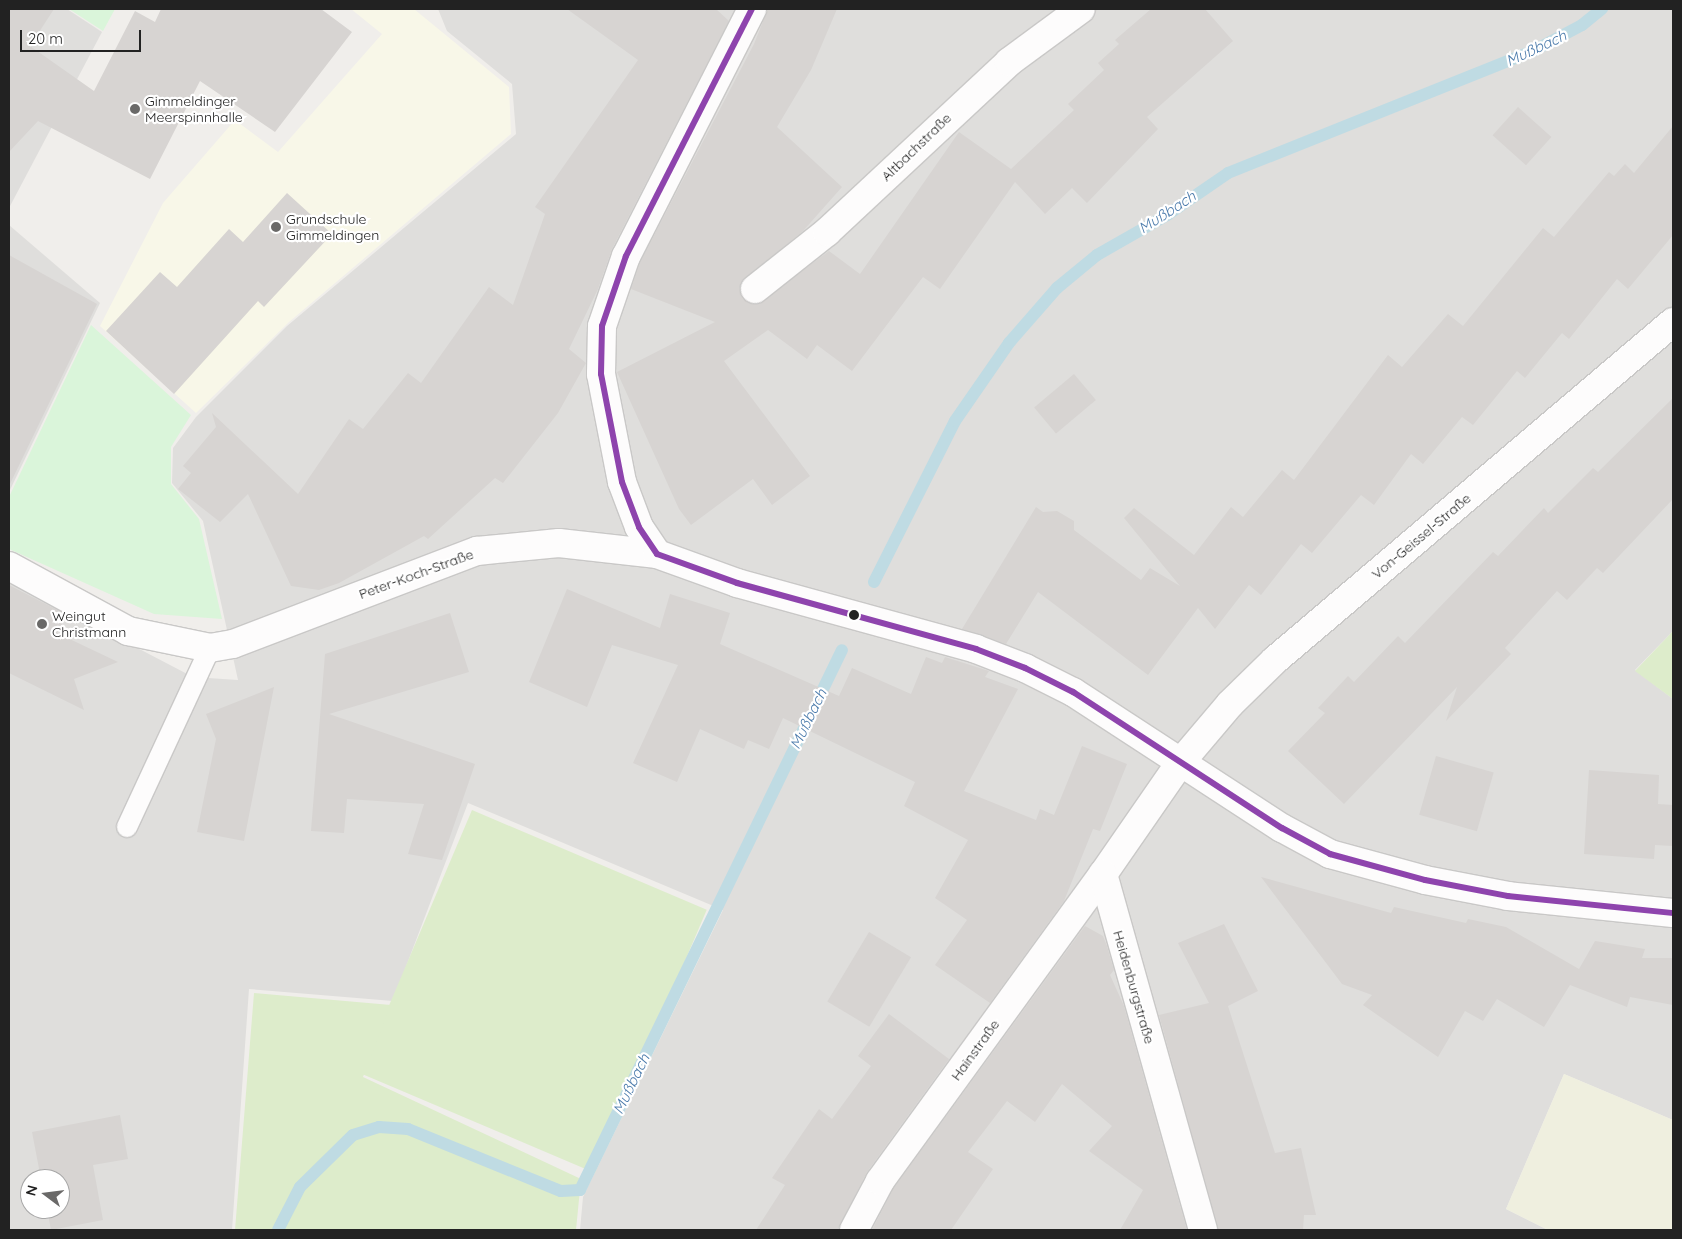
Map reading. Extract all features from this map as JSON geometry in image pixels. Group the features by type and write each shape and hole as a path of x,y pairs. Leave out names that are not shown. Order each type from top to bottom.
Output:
{"street":[{"path":"657,554 639,527 622,482 601,374 602,326 626,256 752,9"},
{"name":"Altbachstraße","path":"755,289 827,232 1009,62 1081,9"},
{"name":"Von-Geissel-Straße","path":"1180,763 1230,704 1275,660 1673,322"},
{"name":"Peter-Koch-Straße","path":"9,566 128,631 210,648 233,644 477,551 559,542 657,554 737,583 976,649 1025,668 1073,692 1282,828 1330,854 1366,866 1508,896 1673,913"},
{"path":"1103,874 1180,763"},
{"name":"Hainstraße","path":"854,1230 880,1181 1103,874"},
{"name":"Heidenburgstraße","path":"1103,874 1203,1230"}],"lane":[{"path":"127,827 210,648"}],"shaded area":[{"path":"9,9 67,9 102,32 9,208"},
{"name":"Grundschule Gimmeldingen","path":"351,9 414,9 509,87 511,134 289,322 196,413 100,326 163,203 235,120 278,152 382,34"},
{"path":"438,9 1673,9 1673,631 1635,670 1673,699 1673,1120 1564,1074 1506,1209 1548,1230 580,1230 583,1197 723,910 468,803 393,1001 249,989 232,1230 9,1230 9,581 193,677 238,680 203,521 172,483 173,448 196,417 287,326 516,134 512,84 447,31"},
{"path":"9,225 100,303 9,492"}],"green space":[{"path":"69,9 115,9 103,31"},
{"path":"91,325 191,415 171,447 171,484 199,519 222,619 154,614 9,549 9,497"},
{"path":"1673,631 1673,699 1635,671"},
{"path":"472,810 707,910 595,1173 360,1073"},
{"path":"254,993 391,1005 363,1077 581,1179 576,1230 235,1230"},
{"path":"1564,1074 1673,1120 1673,1230 1548,1230 1506,1209"}],"building":[{"path":"9,9 54,9 30,46 94,91 135,11 155,22 161,9 321,9 352,32 275,132 200,81 150,179 38,121 9,152"},
{"path":"567,9 716,9 729,21 612,249 598,289 569,349 586,363 558,413 503,483 495,478 428,539 424,536 339,583 319,590 291,586 248,494 220,522 178,489 191,473 183,466 216,427 212,413 298,494 349,419 363,429 408,373 421,383 489,287 513,305 545,214 535,207 638,60"},
{"path":"768,9 837,9 811,70 777,127 842,187 803,231 741,283 742,298 757,304 829,251 860,274 959,132 1011,169 1074,110 1068,104 1104,70 1098,63 1119,44 1115,40 1151,9 1205,9 1233,41 1147,117 1158,129 1087,203 1072,188 1045,214 1015,182 940,289 923,277 852,371 817,345 807,359 768,330 724,361 810,476 772,505 753,479 691,525 679,509 617,372 715,322 631,289 640,262 754,44"},
{"path":"1518,107 1551,137 1526,165 1493,135"},
{"path":"1673,126 1673,235 1628,289 1617,279 1569,339 1562,333 1525,378 1517,371 1473,425 1462,417 1423,464 1411,454 1374,505 1361,495 1312,553 1301,544 1261,595 1249,585 1215,629 1198,608 1148,675 1038,592 1006,644 962,629 1036,507 1043,512 1057,511 1074,521 1074,530 1141,580 1150,568 1180,586 1124,518 1134,508 1194,555 1231,507 1243,517 1282,470 1294,480 1388,355 1402,367 1448,314 1463,326 1543,228 1554,237 1609,172 1614,176 1625,164 1634,173"},
{"path":"287,193 332,234 264,307 258,301 174,394 106,331 160,272 177,287 229,229 243,242"},
{"path":"9,255 97,304 9,486"},
{"path":"1074,374 1096,400 1056,433 1034,407"},
{"path":"1673,398 1673,499 1603,573 1597,568 1567,600 1557,591 1505,648 1511,654 1446,721 1457,687 1344,804 1288,751 1325,713 1318,708 1348,676 1354,682 1398,636 1405,643 1493,552 1498,556 1544,508 1548,513 1593,468 1598,472"},
{"path":"9,585 67,615 57,633 118,662 74,679 84,710 9,673"},
{"path":"567,589 660,628 670,594 730,613 720,644 839,696 852,668 911,694 926,657 942,663 945,657 989,671 985,677 1018,689 964,791 1036,820 1040,809 1054,815 1082,746 1127,764 1100,831 1093,829 1064,901 990,1003 935,965 967,920 935,898 968,840 904,806 915,782 783,718 769,749 748,740 744,749 700,729 677,782 633,763 678,665 612,645 587,707 529,682"},
{"path":"450,613 469,672 329,714 475,764 442,860 408,854 424,804 347,799 344,833 311,831 325,654"},
{"path":"274,687 244,841 197,832 216,739 206,714"},
{"path":"1436,756 1494,773 1477,831 1419,815"},
{"path":"1589,770 1659,775 1658,804 1673,805 1673,846 1655,845 1654,859 1584,854"},
{"path":"1261,877 1391,913 1394,907 1466,923 1468,919 1506,927 1579,969 1595,941 1645,949 1642,958 1673,958 1673,1005 1630,997 1627,1007 1570,985 1544,1027 1497,999 1483,1021 1465,1011 1438,1057 1363,1005 1372,995 1342,984"},
{"path":"1224,924 1258,991 1228,1006 1275,1153 1301,1148 1316,1215 1304,1215 1303,1230 1218,1230 1159,1015 1209,1003 1178,943"},
{"path":"1085,926 1103,936 1107,946 1114,970 1110,975 1124,1006 1187,1230 1120,1230 1143,1190 1089,1151 1112,1126 1062,1084 1035,1122 1007,1101 968,1152 993,1169 951,1230 872,1230 893,1189"},
{"path":"869,932 911,957 869,1027 827,1001"},
{"path":"889,1014 949,1059 867,1172 838,1230 756,1230 785,1185 772,1178 819,1109 832,1119 871,1066 858,1056"},
{"path":"120,1115 128,1159 93,1165 103,1220 51,1230 49,1219 70,1219 70,1169 39,1169 32,1132"}],"waterway":[{"name":"Mußbach","path":"874,582 955,421 1009,343 1057,288 1097,255 1167,215 1228,173 1533,51 1582,25 1602,9"},
{"name":"Mußbach","path":"278,1230 300,1187 353,1135 379,1127 408,1129 561,1191 580,1190 842,650"}],"transit line":[{"path":"657,554 639,527 622,482 601,374 602,326 626,256 752,9"},
{"path":"657,554 737,583 976,649 1025,668 1073,692 1282,828 1330,854 1425,880 1508,896 1673,913"}],"place":[{"name":"Gimmeldinger Meerspinnhalle","path":"135,109"},
{"name":"Grundschule Gimmeldingen","path":"276,227"},
{"name":"Weingut Christmann","path":"42,624"}]}
